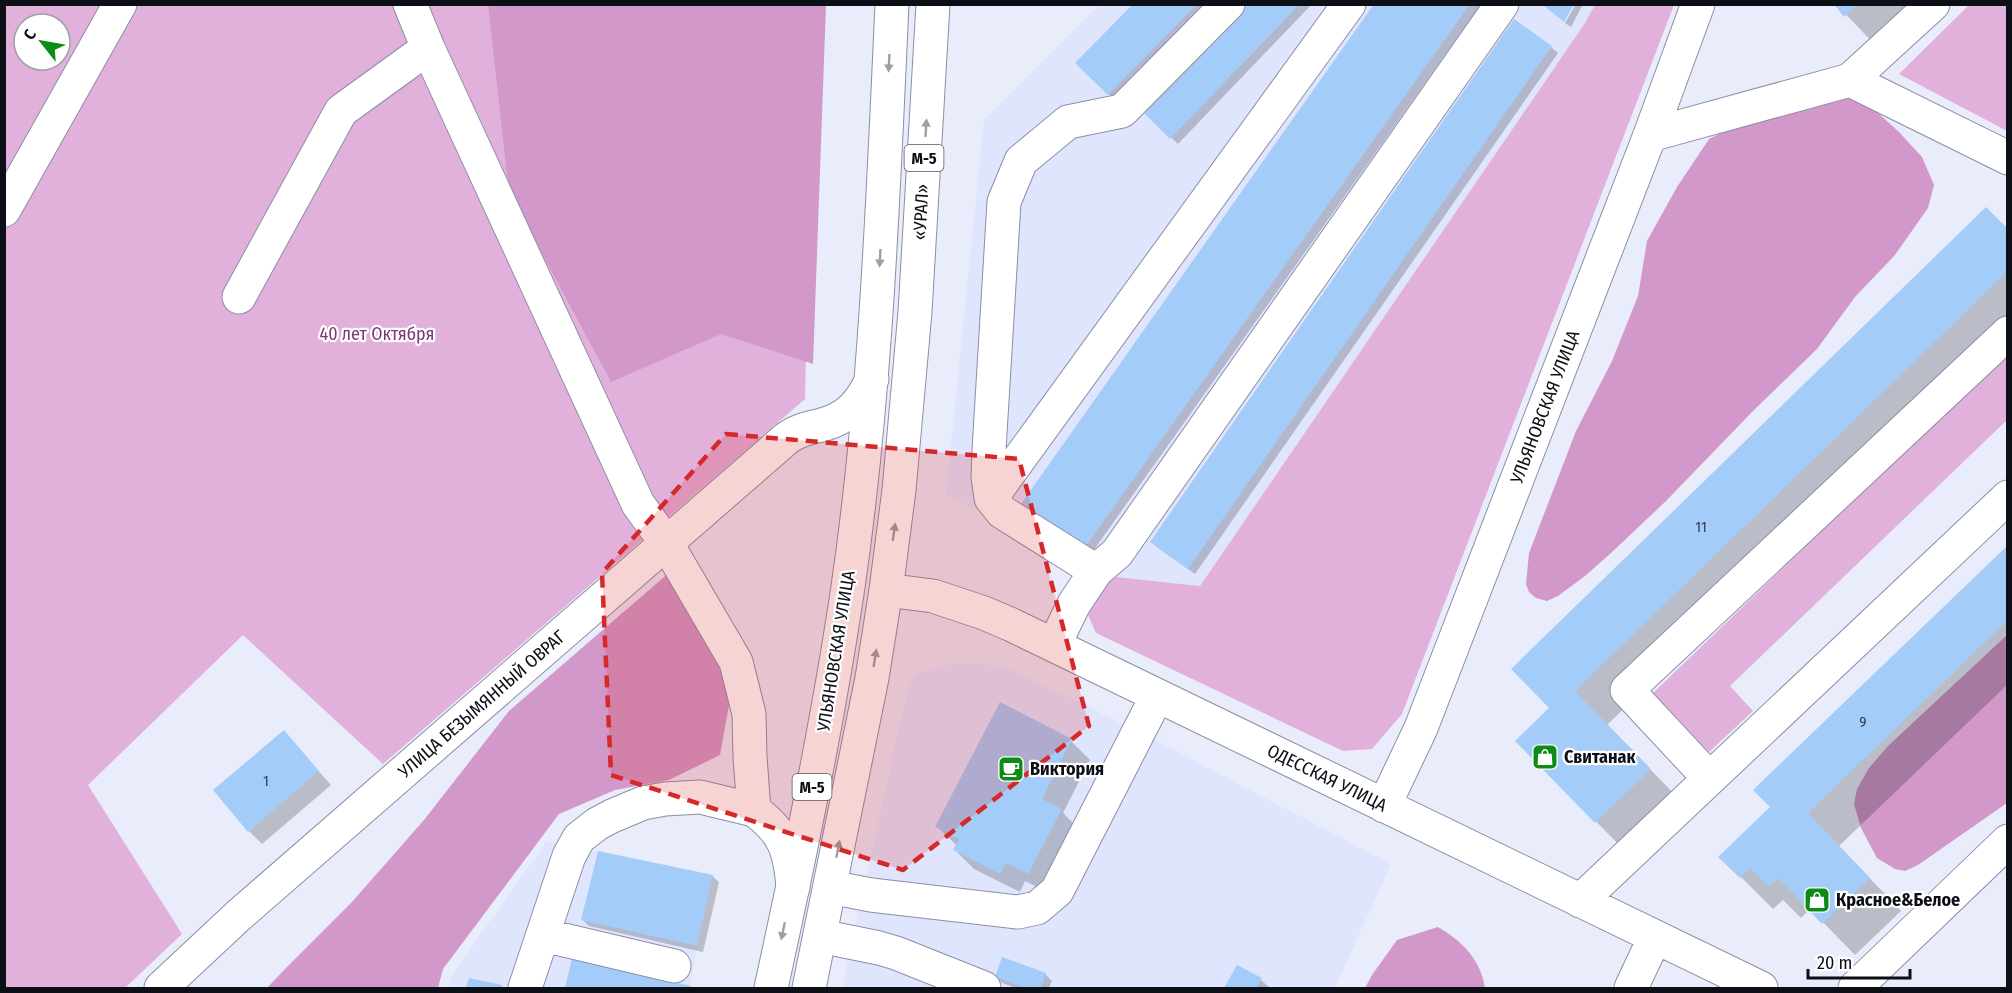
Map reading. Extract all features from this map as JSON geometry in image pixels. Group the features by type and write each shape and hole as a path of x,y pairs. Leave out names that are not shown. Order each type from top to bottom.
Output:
{"main road":[{"path":"4,210 120,4"},
{"path":"410,4 428,48 638,504 667,544 736,662 749,714 750,757 762,815 777,829 786,846 791,864 793,887"},
{"name":"УЛЬЯНОВСКАЯ УЛИЦА","path":"771,988 793,887 834,672 848,585 862,472 877,309 892,4"},
{"name":"«УРАЛ»","path":"915,312 933,4"},
{"path":"1096,571 1002,512 991,498 988,477 989,450 1004,202 1021,161 1068,123 1122,111 1228,4"},
{"path":"991,498 1349,4"},
{"path":"1054,645 1074,604 1096,571 1117,553 1502,4"},
{"name":"УЛЬЯНОВСКАЯ УЛИЦА","path":"1384,806 1421,728 1650,135 1698,4"},
{"path":"1650,135 1850,80 1933,4"},
{"path":"239,297 341,111 428,48"},
{"path":"1850,80 2007,158"},
{"name":"УЛЬЯНОВСКАЯ УЛИЦА","path":"808,988 872,678 886,590 899,490 915,312"},
{"path":"1709,778 1627,690 2007,333"},
{"name":"УЛИЦА БЕЗЫМЯННЫЙ ОВРАГ","path":"160,988 246,908 787,438 796,432 836,421 846,415 861,400 872,379"},
{"path":"809,428 830,430 848,440 857,453 862,472"},
{"path":"1580,901 2007,496"},
{"name":"ОДЕССКАЯ УЛИЦА","path":"848,585 933,596 1012,625 1761,988"},
{"path":"830,887 871,895 1018,912 1037,908 1057,891 1157,696"},
{"path":"525,988 569,856 579,838 612,816 643,803 700,797 762,815 783,826 790,825 803,817 809,806"},
{"path":"1855,988 2007,841"},
{"path":"543,935 674,966"},
{"path":"820,936 896,953 984,988"},
{"path":"1631,988 1655,937"}],"highlighted area":[{"path":"726,434 1019,459 1089,726 903,870 611,775 602,573"}],"shaded area":[{"path":"488,5 826,5 813,364 721,334 611,382 509,192"},
{"path":"1099,5 1595,5 1585,23 1200,586 1106,576 946,494 984,120"},
{"path":"1844,94 1878,113 1922,157 1934,185 1928,208 1895,255 1855,297 1817,349 1666,501 1585,576 1558,596 1547,601 1536,598 1529,592 1526,584 1529,553 1576,431 1612,361 1638,296 1647,241 1677,187 1709,139 1762,112"},
{"path":"671,571 725,666 729,705 720,755 669,780 615,790 559,814 443,969 438,988 267,988 352,902 424,820 509,711"},
{"path":"2007,635 2007,803 1918,865 1905,871 1895,869 1877,858 1861,828 1854,804 1857,789 1869,768 1888,746"},
{"path":"957,663 1009,668 1155,740 1391,864 1335,988 842,988 909,683 920,672"},
{"path":"547,841 713,875 690,988 448,988 453,973"},
{"path":"1438,927 1455,938 1469,952 1483,978 1485,988 1365,988 1397,940"}],"green space":[{"path":"1970,4 2007,5 2007,131 1899,74"},
{"name":"40 лет Октября","path":"5,5 813,5 805,399 383,764 243,635 88,785 182,934 125,988 5,988"},
{"path":"1595,5 1674,5 1402,714 1372,749 1343,751 1096,633 1088,615 1106,576 1200,586 1585,23"},
{"path":"2007,353 2007,420 1730,686 1753,711 1709,752 1653,693"}],"building":[{"path":"1133,4 1197,4 1108,95 1075,63"},
{"path":"1248,4 1300,4 1170,139 1144,113"},
{"path":"1374,4 1470,4 1084,549 1021,504"},
{"path":"1542,4 1574,4 1564,22"},
{"path":"1834,4 1858,4 1844,17"},
{"path":"1514,19 1552,46 1188,569 1150,542"},
{"path":"1986,207 2008,229 2008,271 1575,691 1651,769 1595,823 1515,741 1549,708 1511,669"},
{"path":"2008,545 2008,620 1808,813 1870,878 1822,924 1778,878 1768,887 1750,868 1740,878 1718,857 1770,807 1753,790"},
{"name":"Виктория","path":"1000,702 1072,739 1042,799 1062,809 1028,874 1006,863 1000,874 953,850 959,839 935,827"},
{"path":"284,730 319,771 248,832 213,790"},
{"path":"598,851 713,875 697,946 581,920"},
{"path":"1002,957 1046,973 1041,988 1025,988 995,977"},
{"path":"572,958 691,986 690,988 565,988"},
{"path":"1237,965 1262,978 1256,988 1224,988"},
{"path":"469,978 502,985 501,988 466,988"}],"place":[{"name":"Свитанак","path":"1545,757"},
{"name":"Виктория","path":"1011,769"},
{"name":"Красное&Белое","path":"1817,900"}]}
